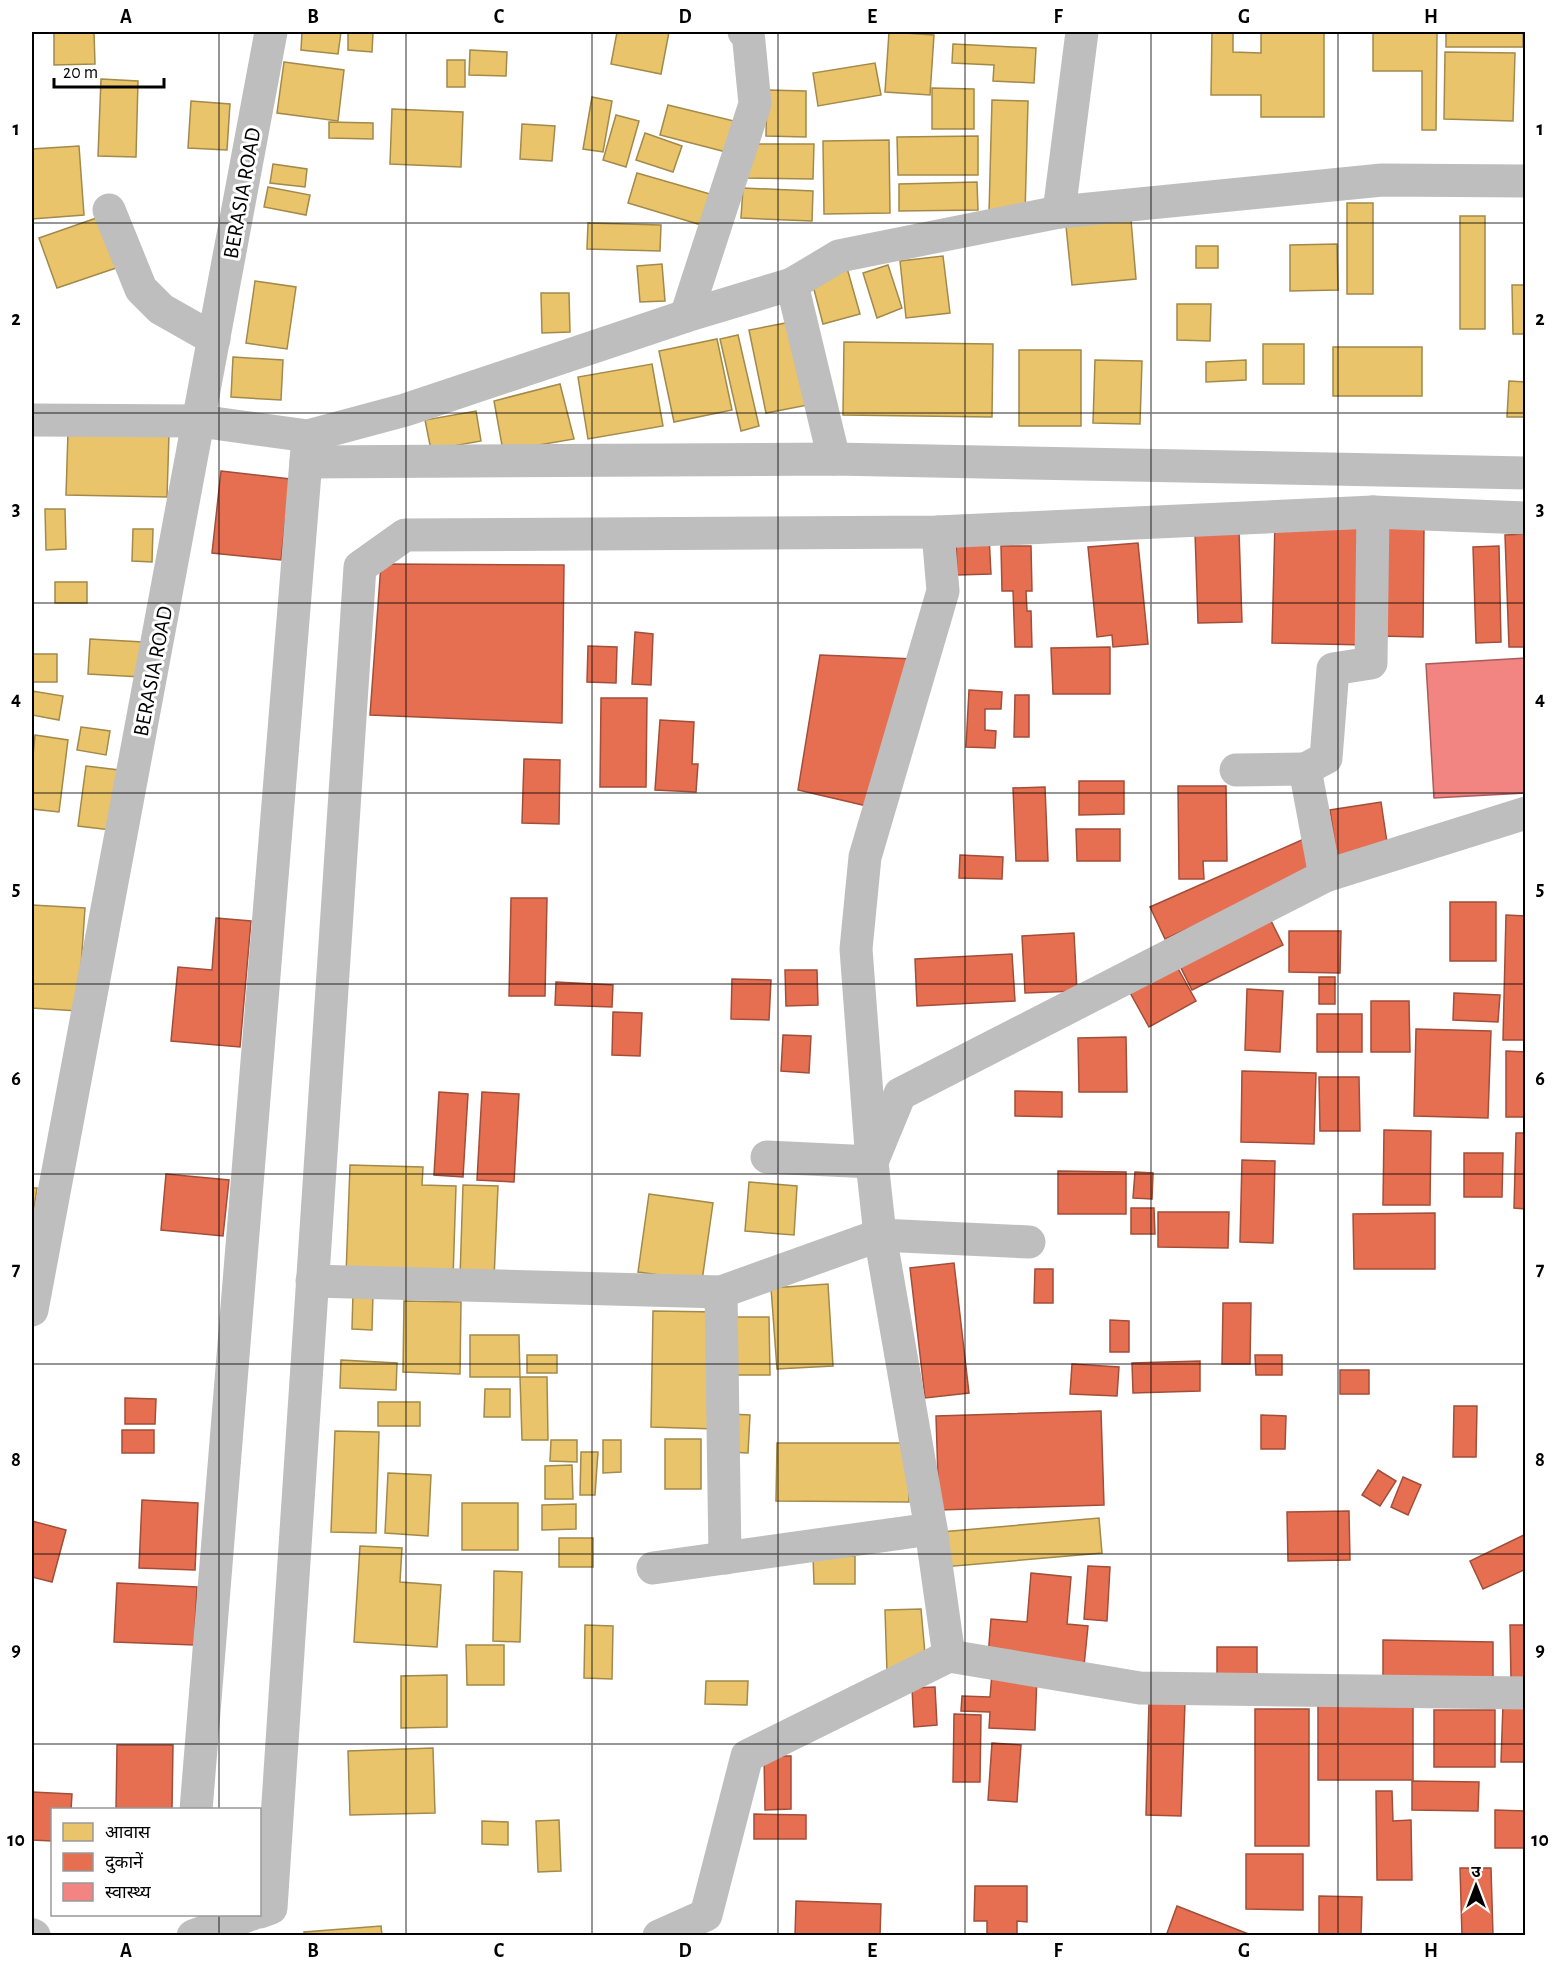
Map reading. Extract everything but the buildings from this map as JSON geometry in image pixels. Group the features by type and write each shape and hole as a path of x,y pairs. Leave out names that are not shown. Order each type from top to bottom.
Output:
{"street":[{"name":"BERASIA ROAD","path":"32,1310 271,32"},
{"path":"686,316 756,104 748,32 744,32"},
{"path":"1059,212 1082,32"},
{"path":"307,449 405,410 686,316 792,284 839,256 1059,212 1382,180 1526,181"},
{"path":"109,210 141,289 161,309 214,339"},
{"path":"792,284 834,459"},
{"path":"32,420 199,421 307,449 1526,473"},
{"path":"196,1808 307,449"},
{"path":"1236,770 1305,769 1326,758 1333,669 1371,663 1373,512"},
{"path":"261,1912 271,1908 360,567 405,535 938,532 1373,512 1526,518"},
{"path":"938,532 943,591 865,857 856,949 872,1162 880,1235 931,1528 948,1656"},
{"path":"1305,769 1325,876"},
{"path":"872,1162 900,1094 1325,876 1526,813"},
{"path":"767,1157 872,1162"},
{"path":"312,1281 721,1292 880,1235 1029,1242"},
{"path":"721,1292 725,1558"},
{"path":"652,1568 931,1528"},
{"path":"659,1935 706,1915 747,1756 948,1656 1140,1688 1526,1693"},
{"path":"186,1935 188,1916"},
{"path":"193,1935 246,1916"}]}
